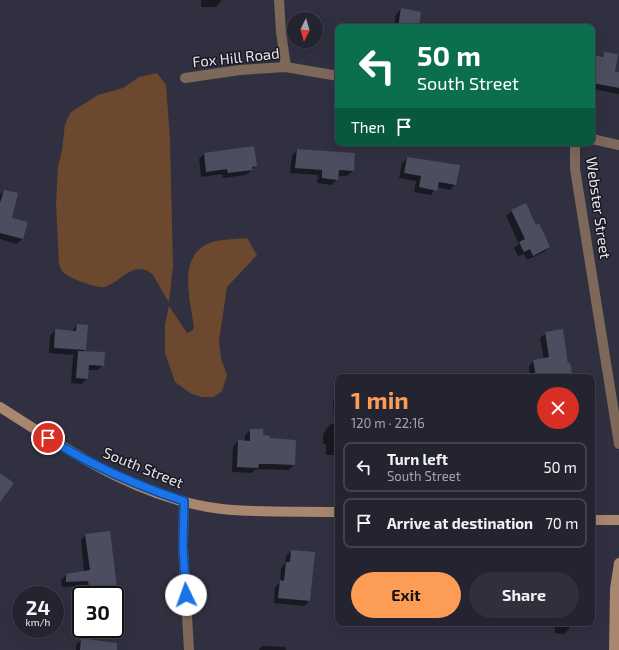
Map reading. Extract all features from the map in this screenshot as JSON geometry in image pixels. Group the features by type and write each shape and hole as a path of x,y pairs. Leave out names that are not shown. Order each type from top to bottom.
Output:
{"street":[{"path":"279,0 281,32 286,67"},
{"name":"Fox Hill Road","path":"185,78 240,70 286,67 335,75"},
{"path":"595,140 619,145"},
{"name":"Webster Street","path":"575,146 575,169 619,444"},
{"name":"South Street","path":"0,408 85,460 145,489 184,501 222,509 335,512"},
{"path":"184,501 183,547 189,650"},
{"path":"595,520 619,520"},
{"path":"614,650 615,589 619,563"}],"shaded area":[{"path":"157,73 166,85 170,140 173,266 169,302 153,275 144,270 138,269 132,271 109,285 100,287 71,277 63,272 59,264 56,203 58,167 62,150 65,124 71,112 98,95 123,88 139,77"},
{"path":"247,238 257,255 227,287 219,341 221,359 227,375 222,391 214,397 202,397 190,393 175,382 165,353 165,324 169,306 187,333 192,331 194,327 188,287 188,274 191,262 197,252 207,244 222,240"}],"building":[{"path":"401,8 421,12 419,24 398,24"},
{"path":"604,52 618,54 615,72 619,72 619,88 595,84 595,56 603,57"},
{"path":"254,146 257,166 252,167 253,170 228,173 227,169 206,172 204,153"},
{"path":"297,149 355,153 354,171 339,170 338,180 322,178 322,170 295,168"},
{"path":"407,157 460,165 456,185 439,182 437,191 419,187 421,176 404,173"},
{"path":"4,190 18,193 12,218 28,222 23,239 0,233 0,203"},
{"path":"526,203 536,225 539,223 550,247 533,256 530,249 524,252 519,242 525,239 511,210"},
{"path":"77,324 88,325 86,350 54,348 55,329 76,331"},
{"path":"563,329 568,363 570,363 572,374 535,374 533,360 549,357 545,332"},
{"path":"78,351 105,352 104,366 89,365 88,379 76,378"},
{"path":"250,429 263,429 263,435 270,436 269,438 296,440 295,465 259,464 258,468 237,467 238,440 250,441"},
{"path":"0,473 14,483 0,502"},
{"path":"110,531 117,586 89,586 88,581 66,582 66,574 90,570 85,534"},
{"path":"291,550 315,552 310,601 278,598 280,580 284,581 286,562 290,562"},
{"path":"81,638 117,643 117,650 80,650"}],"route":[{"path":"48,438 85,460 145,489 184,501 183,547 186,595"}]}
